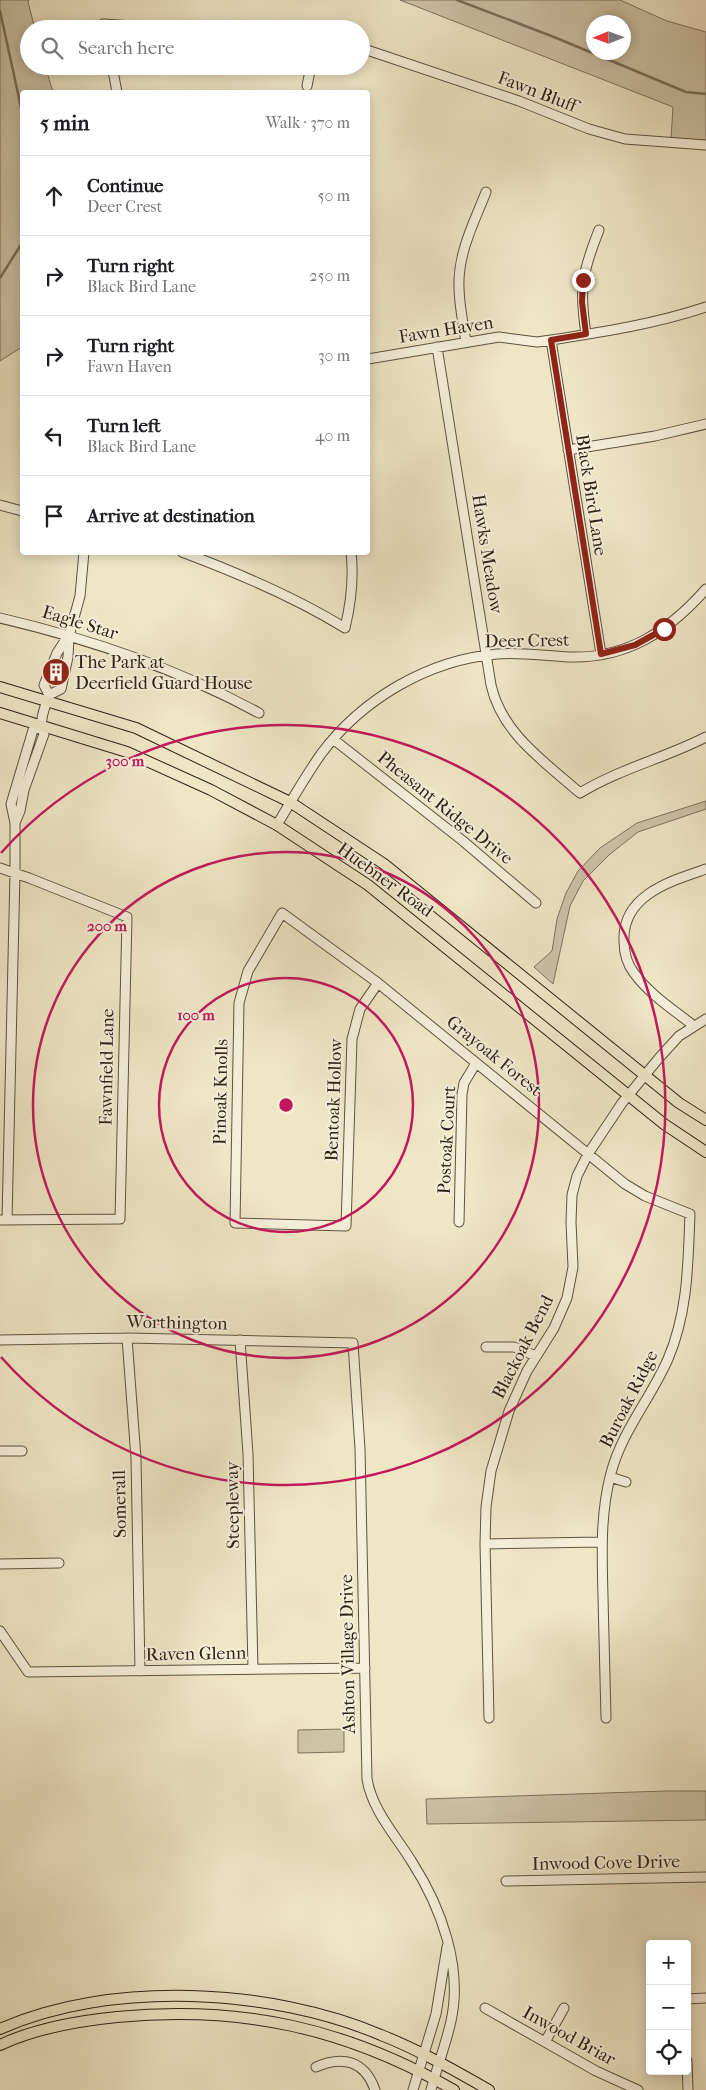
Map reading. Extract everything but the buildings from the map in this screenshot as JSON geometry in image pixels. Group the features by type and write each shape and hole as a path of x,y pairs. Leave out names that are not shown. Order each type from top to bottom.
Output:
{"main road":[{"name":"Huebner Road","path":"0,687 48,697 136,728 290,802 391,869 645,1076 679,1103 706,1120"},
{"name":"Huebner Road","path":"0,713 127,752 212,790 277,825 368,885 664,1124 706,1152"},
{"path":"0,2029 18,2021 73,2006 156,1996 213,1997 270,2003 326,2016 380,2034 440,2062 489,2090"},
{"path":"0,2045 34,2032 79,2022 157,2014 212,2014 267,2020 330,2035 374,2050 419,2070 454,2090"}],"street":[{"name":"Fawn Bluff","path":"370,51 518,101 588,130 625,139 706,145"},
{"path":"114,75 117,90"},
{"path":"307,86 309,75"},
{"path":"466,342 459,293 460,267 486,192"},
{"path":"586,334 582,302 583,280 599,230"},
{"name":"Fawn Haven","path":"370,359 499,337 537,342 551,340 645,324 706,307"},
{"name":"Black Bird Lane","path":"551,340 601,654"},
{"name":"Hawks Meadow","path":"437,347 494,695 506,723 518,738 580,793 617,773 674,752 706,737"},
{"path":"568,450 655,436 706,424"},
{"path":"0,505 20,510"},
{"path":"48,697 61,689 68,656 69,636 80,596 84,555"},
{"path":"190,555 220,566 321,613 345,628 352,584 351,555"},
{"name":"Deer Crest","path":"277,825 321,754 333,739 357,715 378,698 400,684 447,664 487,656 523,653 570,657 601,654 635,645 664,629 690,608 706,589"},
{"name":"Eagle Star","path":"0,618 69,636 139,659 223,694 259,713"},
{"path":"3,1220 15,873 15,823 11,810 12,798 33,730 41,726 48,697 44,685 57,653 69,636"},
{"name":"Pheasant Ridge Drive","path":"333,739 463,841 536,903"},
{"path":"0,868 15,873"},
{"path":"694,1026 645,986 633,972 624,950 623,938 630,914 636,904 651,891 665,883 706,869"},
{"name":"Fawnfield Lane","path":"3,1220 120,1219 127,917 15,873"},
{"name":"Grayoak Forest","path":"282,913 378,983 625,1184 645,1196 690,1214"},
{"name":"Pinoak Knolls","path":"282,913 248,971 239,1003 235,1223 346,1226"},
{"name":"Bentoak Hollow","path":"346,1226 352,1039 360,1009 378,983"},
{"name":"Blackoak Bend","path":"489,1718 485,1544 486,1507 500,1436 508,1411 527,1371 554,1328 567,1298 572,1267 570,1222 572,1196 577,1176 588,1154 645,1076 679,1036 706,1020"},
{"name":"Postoak Court","path":"459,1222 462,1094 464,1082 476,1062"},
{"name":"Buroak Ridge","path":"606,1718 602,1518 610,1477 620,1448 629,1428 656,1384 678,1332 685,1301 688,1273 690,1214"},
{"name":"Worthington","path":"0,1340 127,1338 353,1343"},
{"name":"Somerall","path":"127,1338 136,1450 140,1671"},
{"name":"Steepleway","path":"240,1340 248,1454 253,1669"},
{"name":"Ashton Village Drive","path":"353,1343 360,1449 366,1772 371,1795 425,1882 438,1909 453,1967 451,2019 431,2090"},
{"path":"486,1347 514,1347 536,1356"},
{"path":"0,1451 22,1451"},
{"path":"610,1477 626,1482"},
{"path":"485,1544 601,1542"},
{"path":"0,1564 59,1563"},
{"name":"Raven Glenn","path":"0,1631 28,1672 365,1668"},
{"name":"Inwood Cove Drive","path":"506,1882 706,1877"},
{"name":"Ashton Village Drive","path":"413,2090 439,2000 447,1944"},
{"path":"691,1999 706,1998"},
{"path":"439,2000 453,2001"},
{"path":"73,2006 79,2022"},
{"name":"Inwood Briar","path":"485,2008 596,2071 638,2090"},
{"path":"544,2042 564,2008"},
{"path":"316,2067 334,2061 352,2063 368,2075 375,2090"},
{"path":"687,2075 688,2090"}],"shaded area":[{"path":"0,0 29,0 33,20 20,20 20,75 48,75 52,90 20,90 20,348 0,361"},
{"path":"400,0 620,0 667,21 706,32 706,140 671,139 673,107"},
{"path":"706,801 706,809 638,832 609,855 583,881 570,906 553,984 534,967 552,951 557,919 566,893 578,871 600,848 637,823"},
{"path":"344,1729 344,1752 298,1753 298,1730"},
{"path":"706,1791 706,1820 427,1824 426,1799"}],"waterway":[{"path":"457,0 554,37 686,92 706,94"},
{"path":"0,11 20,103"},
{"path":"0,278 20,246"}],"place":[{"name":"The Park at Deerfield Guard House","path":"56,672"}],"route":[{"path":"583,280 582,302 586,334 551,340 601,654 635,645 664,629"}]}
